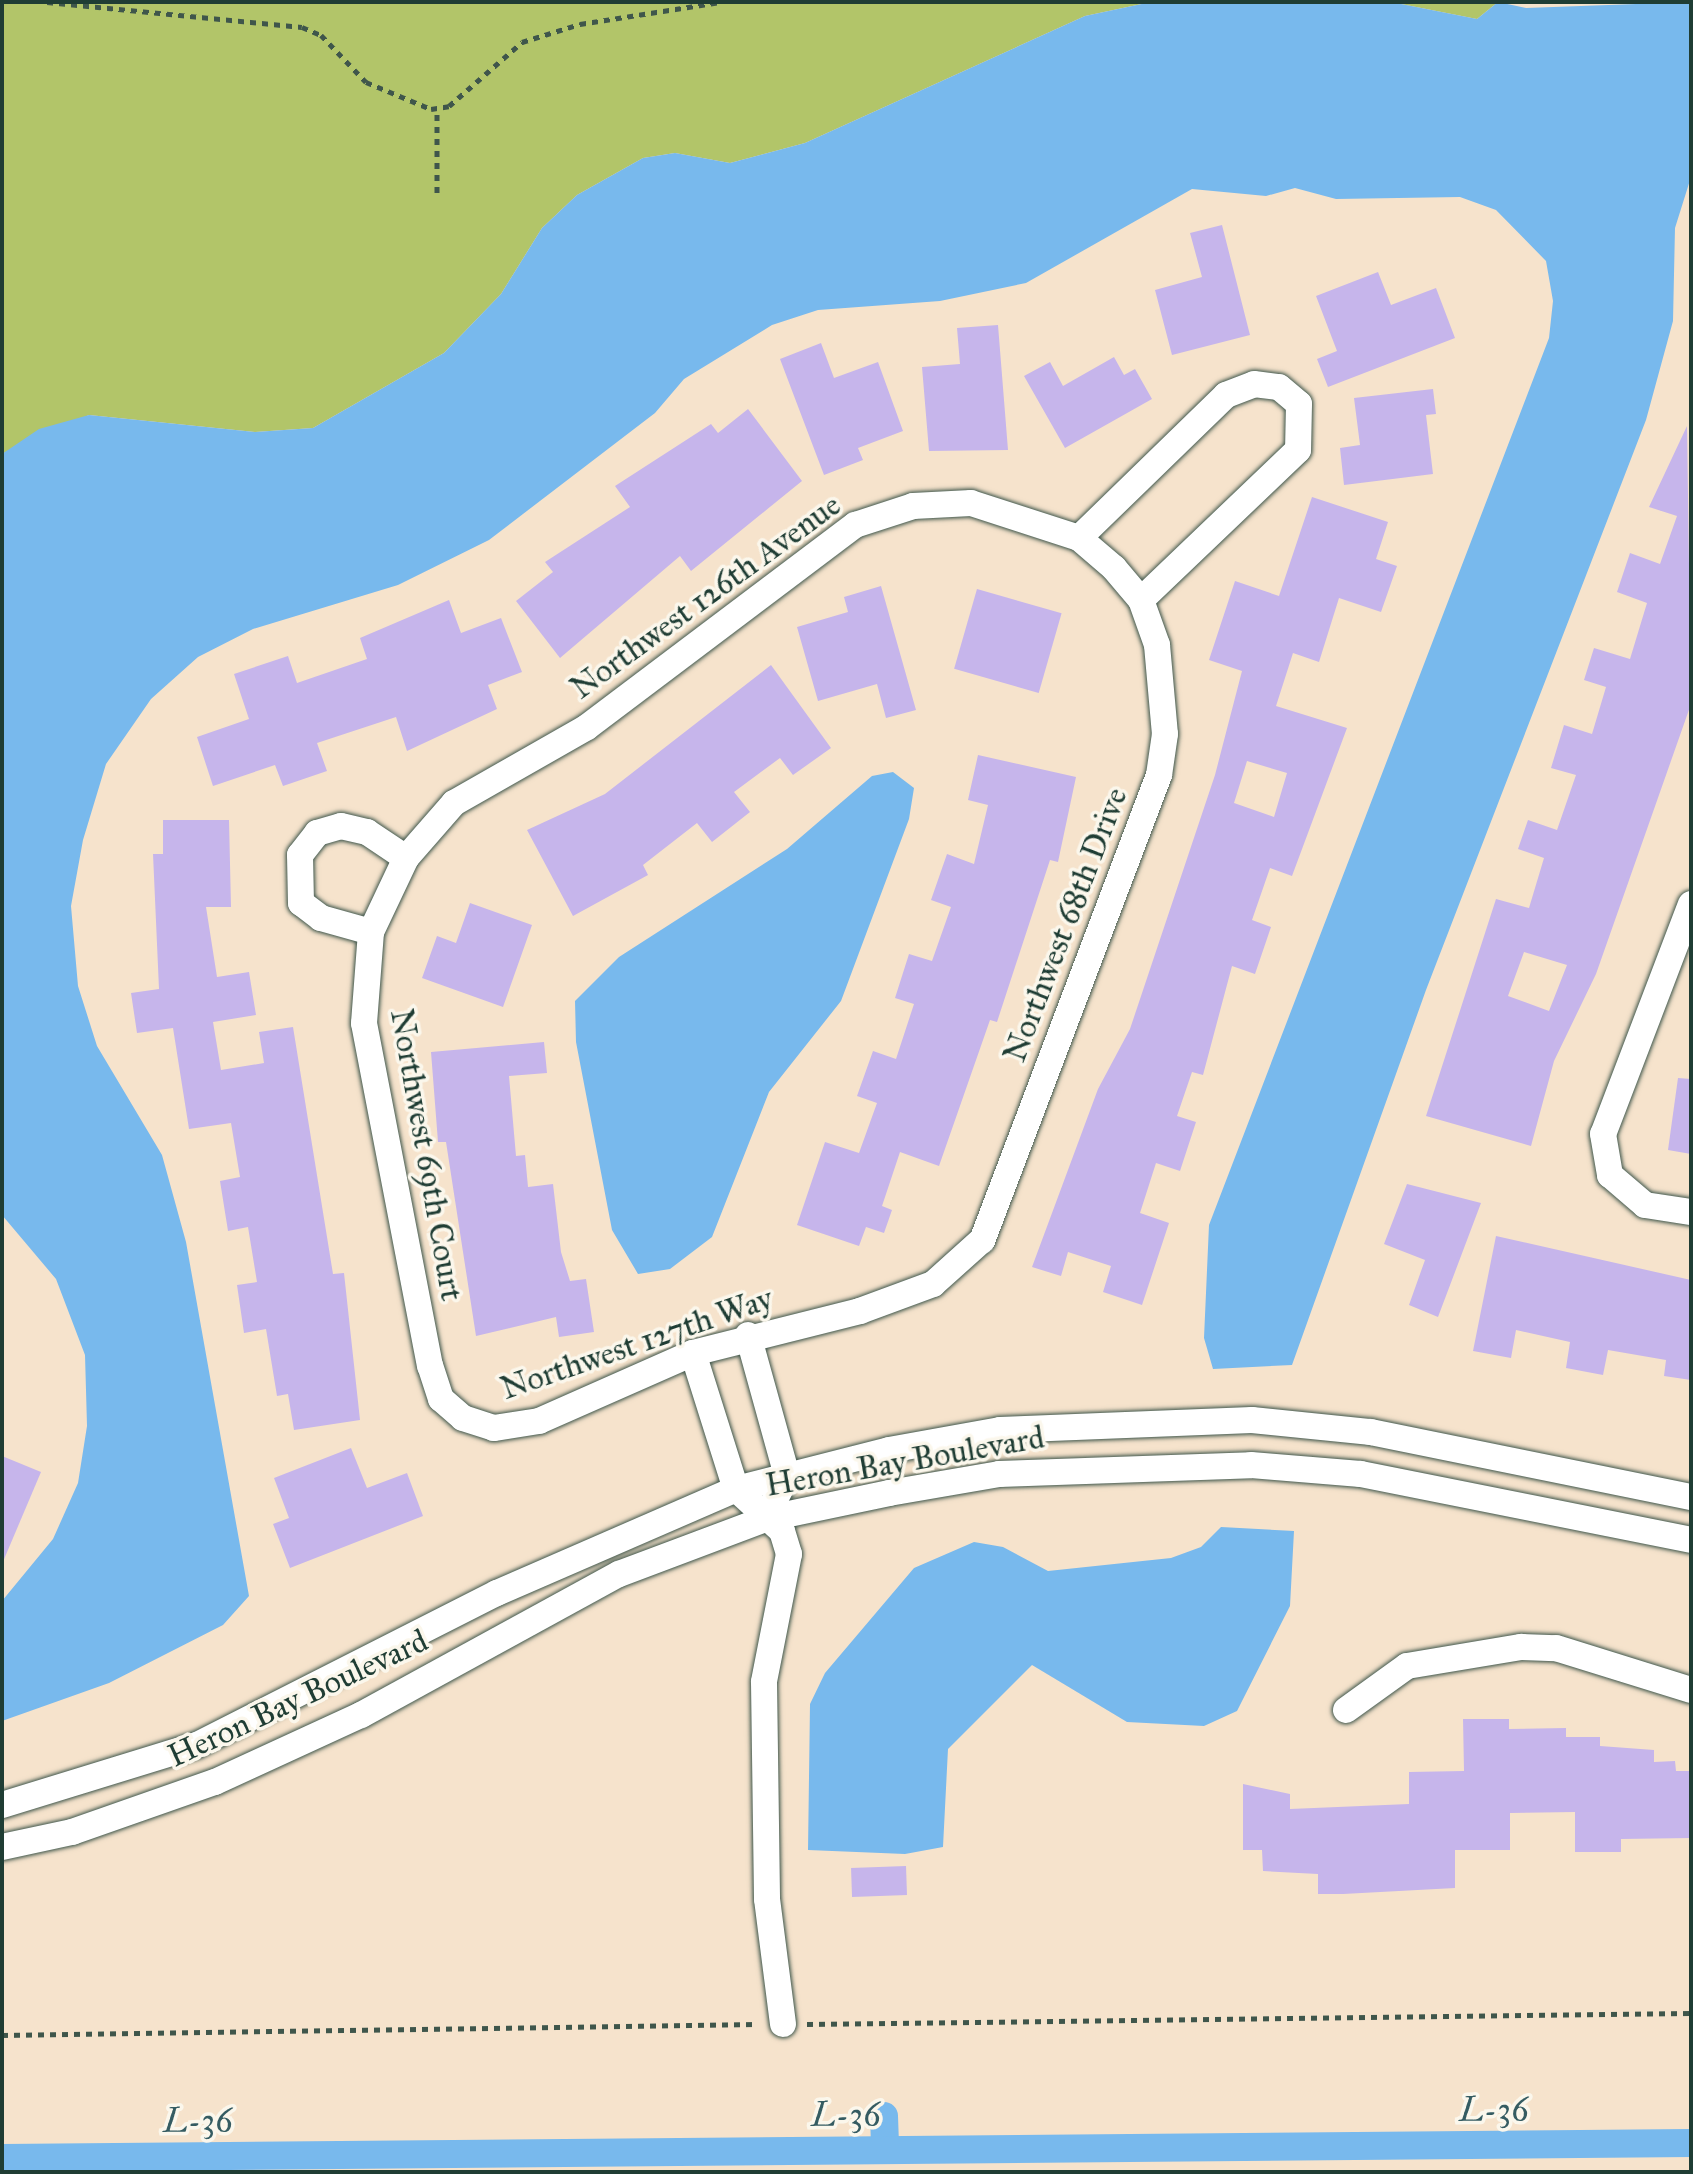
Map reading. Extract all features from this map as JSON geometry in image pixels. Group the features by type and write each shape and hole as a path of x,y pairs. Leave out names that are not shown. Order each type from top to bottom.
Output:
{"street":[{"path":"1079,538 1226,395 1254,384 1279,387 1299,404 1298,450 1141,600"},
{"name":"Northwest 126th Avenue","path":"387,895 406,858 454,803 587,727 855,525 913,506 971,503 1079,538 1114,568"},
{"name":"Northwest 68th Drive","path":"965,1262 982,1240 1159,775 1164,691 1141,600 1114,568"},
{"path":"371,932 321,918 301,903 300,855 317,833 341,826 367,832 406,858"},
{"name":"Northwest 69th Court","path":"387,895 371,932 364,1023 371,1073 430,1366 441,1399 463,1418"},
{"path":"1691,904 1603,1134 1610,1175 1645,1205 1691,1212"},
{"name":"Northwest 127th Way","path":"463,1418 494,1428 539,1421 693,1353 748,1335 860,1311 933,1284 965,1262"},
{"path":"748,1335 787,1476 765,1519"},
{"path":"693,1353 736,1489 765,1519 782,1531 789,1554 764,1682 767,1899 783,2024"},
{"name":"Heron Bay Boulevard","path":"2,1805 197,1745 510,1587 736,1489 1000,1430 1186,1421 1345,1430 1691,1497"},
{"name":"Heron Bay Boulevard","path":"2,1847 72,1832 215,1782 361,1715 619,1574 765,1519 999,1474 1190,1465 1342,1472 1691,1540"},
{"path":"1346,1710 1407,1666 1521,1647 1556,1648 1691,1690"}],"path":[{"path":"47,2 302,27 321,35 366,82 437,109"},
{"path":"437,109 522,42 580,24 720,2"},
{"path":"437,109 437,193"},
{"path":"2,2035 1691,2013"}],"green space":[{"path":"2,2 1151,2 1085,16 805,143 730,163 675,153 643,158 577,195 542,228 501,294 444,353 313,428 255,432 89,415 2,454"},
{"path":"1391,2 1498,2 1477,19"}],"water":[{"path":"1151,2 1391,2 1477,19 1498,2 1526,8 1691,2 1691,177 1675,228 1673,321 1646,420 1426,990 1292,1365 1213,1369 1204,1338 1209,1225 1549,338 1553,301 1546,261 1496,210 1460,197 1336,199 1295,188 1266,196 1192,189 1026,283 940,301 818,310 772,325 684,379 655,413 489,540 398,585 253,629 198,657 151,699 106,764 83,840 71,906 78,986 97,1046 162,1155 186,1242 249,1596 223,1625 109,1683 2,1721 2,1601 53,1539 78,1483 87,1426 85,1355 56,1279 2,1215 2,454 39,429 89,415 255,432 313,428 444,353 501,294 542,228 577,195 643,158 675,153 730,163 805,143 1085,16"},
{"path":"893,772 914,788 909,819 841,1001 769,1092 712,1237 670,1269 638,1274 612,1230 576,1042 575,1001 619,957 787,849 872,776"},
{"path":"1221,1527 1294,1531 1290,1606 1237,1711 1204,1726 1127,1722 1032,1665 948,1749 943,1847 905,1854 808,1850 810,1704 825,1673 914,1568 974,1542 1003,1547 1048,1571 1171,1558 1201,1547"}],"building":[{"path":"1222,225 1250,335 1172,355 1155,290 1202,277 1190,233"},
{"path":"1378,272 1391,305 1436,288 1455,338 1328,387 1317,359 1337,351 1316,296"},
{"path":"998,325 1008,450 929,451 922,367 960,364 957,328"},
{"path":"821,343 834,378 878,362 903,431 858,448 863,460 824,475 780,359"},
{"path":"1114,357 1124,375 1135,369 1152,399 1065,448 1024,376 1050,362 1063,386"},
{"path":"1433,389 1436,414 1426,415 1433,474 1344,485 1340,448 1360,445 1354,398"},
{"path":"748,409 802,481 691,571 680,556 560,658 516,601 553,572 545,562 630,507 615,486 711,424 718,433"},
{"path":"1687,426 1691,704 1596,974 1554,1061 1531,1146 1426,1116 1496,899 1529,908 1544,858 1518,849 1528,820 1557,830 1576,775 1551,768 1564,725 1592,734 1606,687 1584,680 1594,648 1630,659 1647,603 1617,592 1630,553 1660,564 1677,516 1649,507","holes":["1524,952 1567,965 1549,1011 1508,996"]},
{"path":"1312,497 1388,522 1376,559 1397,566 1381,612 1339,598 1319,662 1293,653 1276,706 1347,728 1292,876 1270,868 1252,920 1271,927 1255,974 1232,966 1203,1075 1192,1072 1177,1116 1196,1122 1180,1171 1156,1163 1140,1213 1169,1223 1142,1305 1103,1292 1111,1266 1068,1252 1061,1276 1032,1267 1098,1089 1130,1029 1215,775 1242,671 1209,660 1235,581 1279,596","holes":["1247,761 1287,773 1274,817 1234,803"]},
{"path":"881,586 916,710 886,718 877,684 818,701 797,627 848,612 844,597"},
{"path":"977,589 1062,613 1039,693 954,669"},
{"path":"449,600 461,633 501,618 522,672 488,685 497,709 407,751 396,717 317,743 327,771 283,786 275,765 213,786 197,737 249,719 234,674 288,656 297,683 367,659 360,638"},
{"path":"771,665 831,748 793,775 780,758 734,792 750,812 712,842 697,823 643,865 648,875 573,916 527,830 605,794"},
{"path":"978,755 1076,777 1058,862 1050,860 997,1022 990,1020 939,1166 900,1152 882,1206 892,1210 884,1233 866,1227 859,1246 797,1225 825,1142 859,1153 877,1103 857,1096 873,1051 896,1059 914,1004 895,998 909,954 932,961 951,907 931,900 947,854 974,864 988,805 968,800"},
{"path":"163,820 229,820 231,907 206,907 217,977 249,972 256,1015 213,1022 221,1070 264,1063 259,1032 293,1027 333,1274 344,1273 360,1420 294,1430 288,1394 277,1396 266,1329 244,1333 237,1285 257,1282 248,1227 228,1231 220,1181 240,1177 231,1123 189,1129 173,1028 137,1033 131,993 159,989 153,854 163,854"},
{"path":"470,903 532,925 503,1007 422,978 437,936 456,943"},
{"path":"544,1042 547,1073 509,1076 516,1156 525,1155 528,1187 553,1184 561,1252 570,1281 586,1279 594,1332 559,1337 556,1317 476,1336 446,1142 438,1142 431,1052"},
{"path":"1678,1078 1691,1079 1691,1154 1668,1150"},
{"path":"1407,1184 1481,1203 1438,1317 1409,1305 1425,1260 1384,1244"},
{"path":"1496,1236 1691,1280 1691,1380 1664,1376 1666,1360 1608,1350 1603,1375 1566,1368 1570,1342 1516,1330 1511,1358 1473,1351"},
{"path":"351,1448 367,1488 407,1473 423,1516 290,1568 273,1524 289,1518 274,1478"},
{"path":"2,1456 41,1472 2,1564"},
{"path":"1463,1719 1509,1719 1509,1729 1566,1728 1566,1737 1600,1737 1600,1746 1654,1750 1654,1762 1675,1761 1676,1771 1691,1771 1691,1838 1621,1839 1621,1852 1575,1852 1575,1812 1510,1813 1510,1850 1455,1850 1455,1888 1343,1894 1318,1894 1318,1874 1263,1871 1262,1850 1243,1850 1243,1784 1290,1794 1290,1809 1409,1804 1409,1772 1464,1771"},
{"path":"906,1866 907,1895 852,1897 851,1868"}],"waterway":[{"path":"884,2116 885,2150"},
{"name":"L-36","path":"2,2158 1691,2143"}]}
